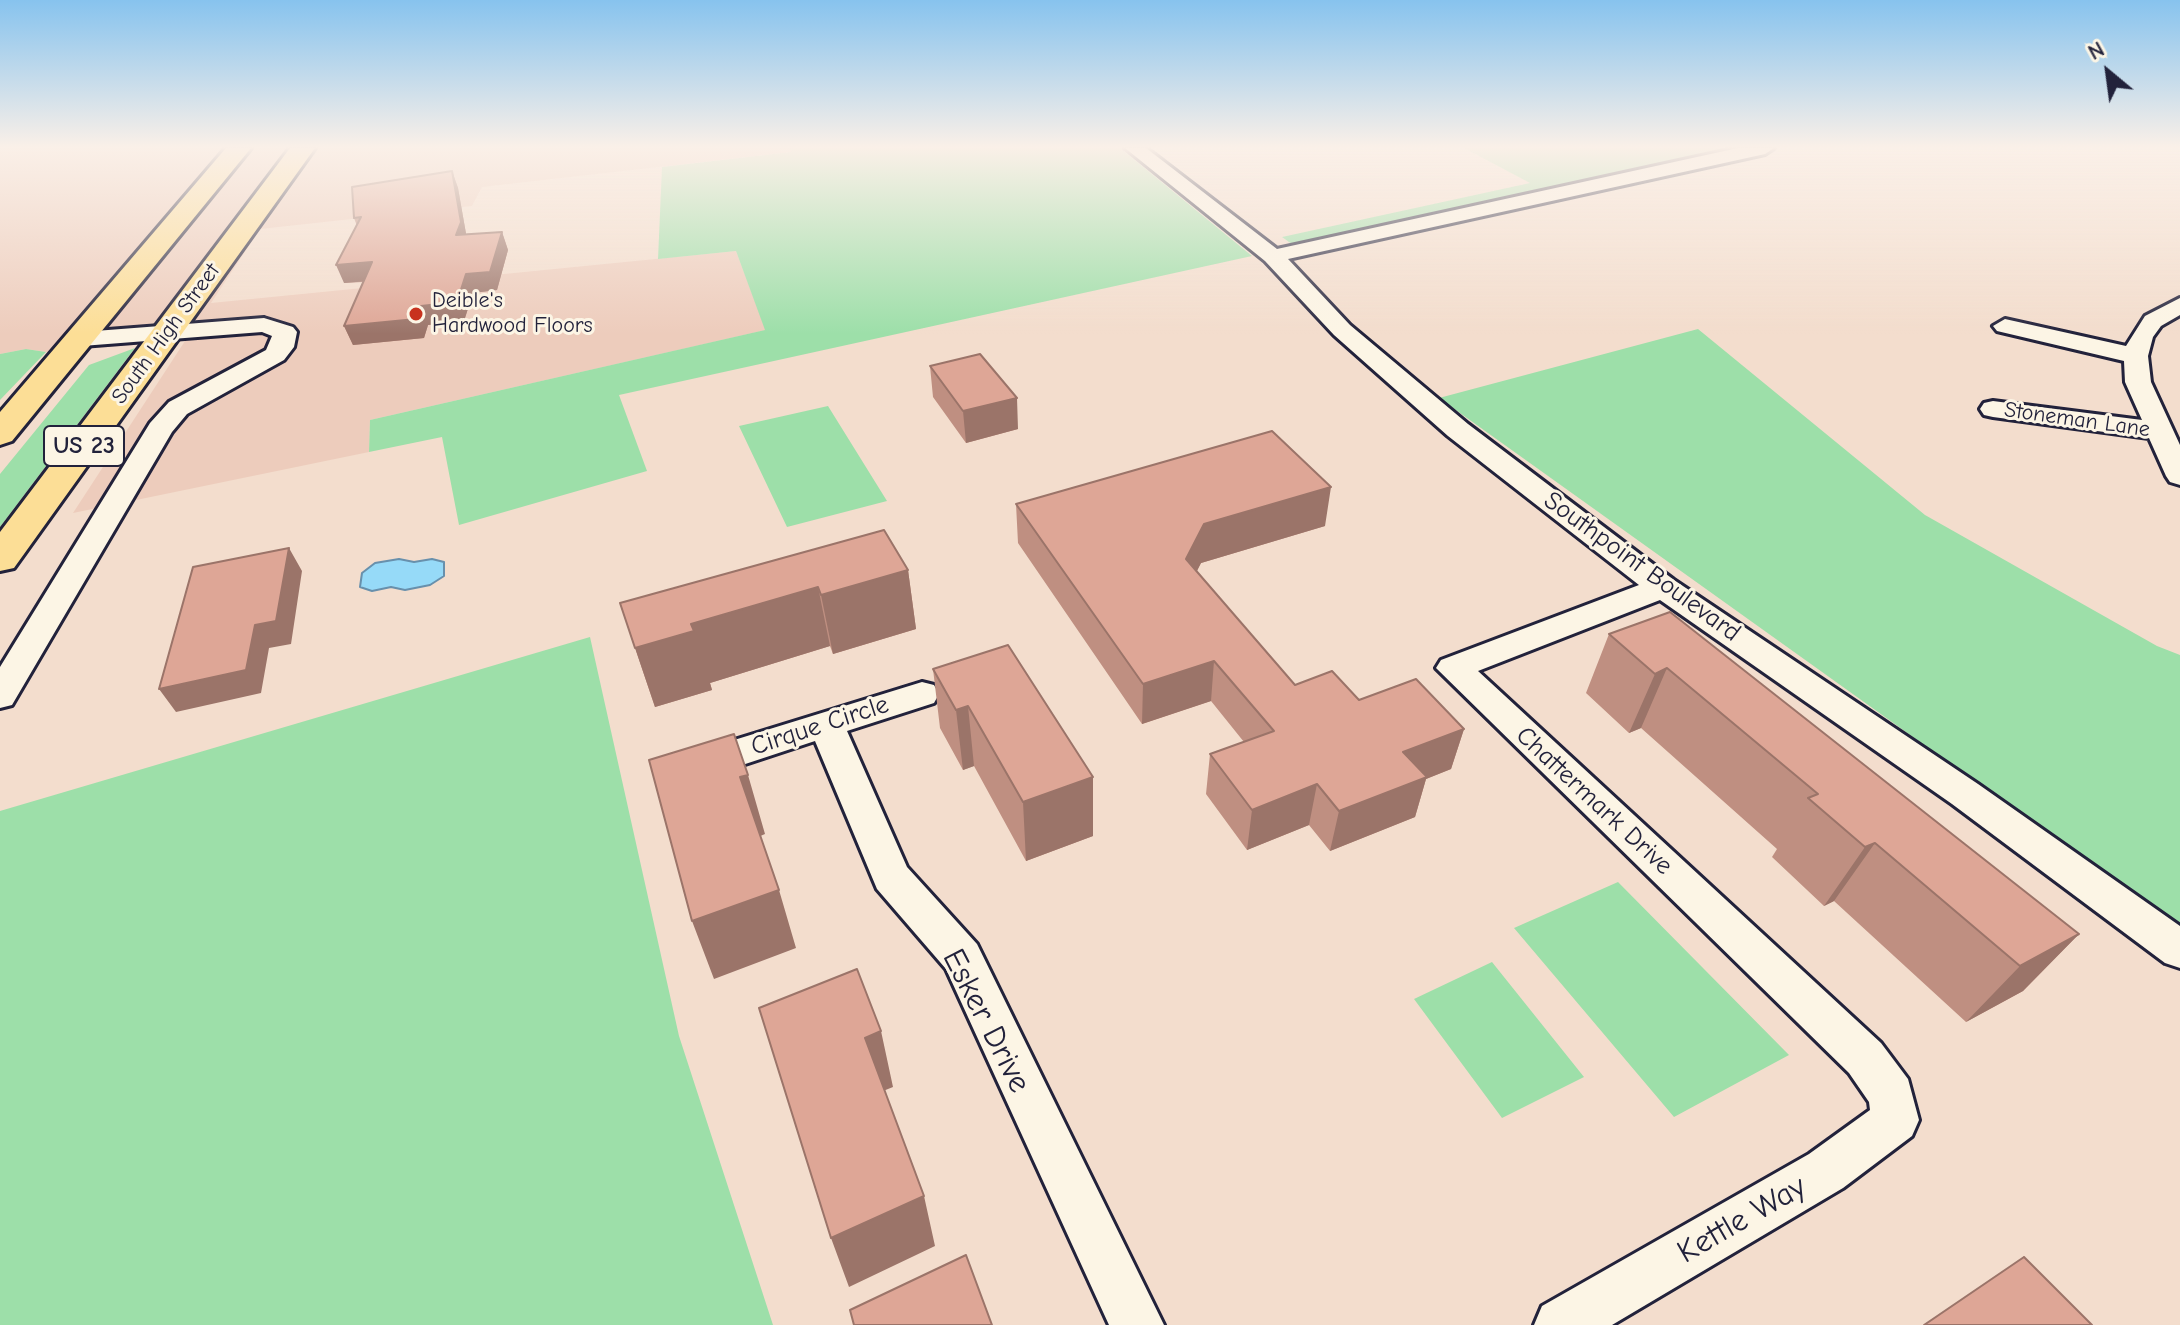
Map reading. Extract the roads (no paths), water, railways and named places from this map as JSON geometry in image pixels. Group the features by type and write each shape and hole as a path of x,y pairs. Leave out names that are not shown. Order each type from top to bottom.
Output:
{"main road":[{"name":"US 23","path":"0,434 188,210"},
{"name":"South High Street","path":"0,559 258,210"}],"street":[{"name":"Southpoint Boulevard","path":"1214,210 1273,256 1342,330 1412,393 1663,587 1965,794 2180,950"},
{"path":"1273,256 1483,210"},
{"path":"2180,305 2153,321 2141,337 2136,356 2138,382 2180,476"},
{"path":"0,696 160,429 178,408 275,355 282,347 285,332 264,325 82,339"},
{"path":"2005,326 2136,356"},
{"name":"Stoneman Lane","path":"1993,409 2161,431"},
{"name":"Chattermark Drive","path":"1663,587 1453,668 1865,1058 1891,1095"},
{"name":"Cirque Circle","path":"718,759 922,694"},
{"name":"Esker Drive","path":"826,724 891,877 962,957 1137,1325"},
{"name":"Kettle Way","path":"1561,1325 1826,1171 1895,1120 1891,1095"}],"water":[{"path":"399,559 444,562 444,576 430,585 405,590 391,587 372,591 360,587 362,573 375,563"}],"place":[{"name":"Deible's Hardwood Floors","path":"416,314"}]}
